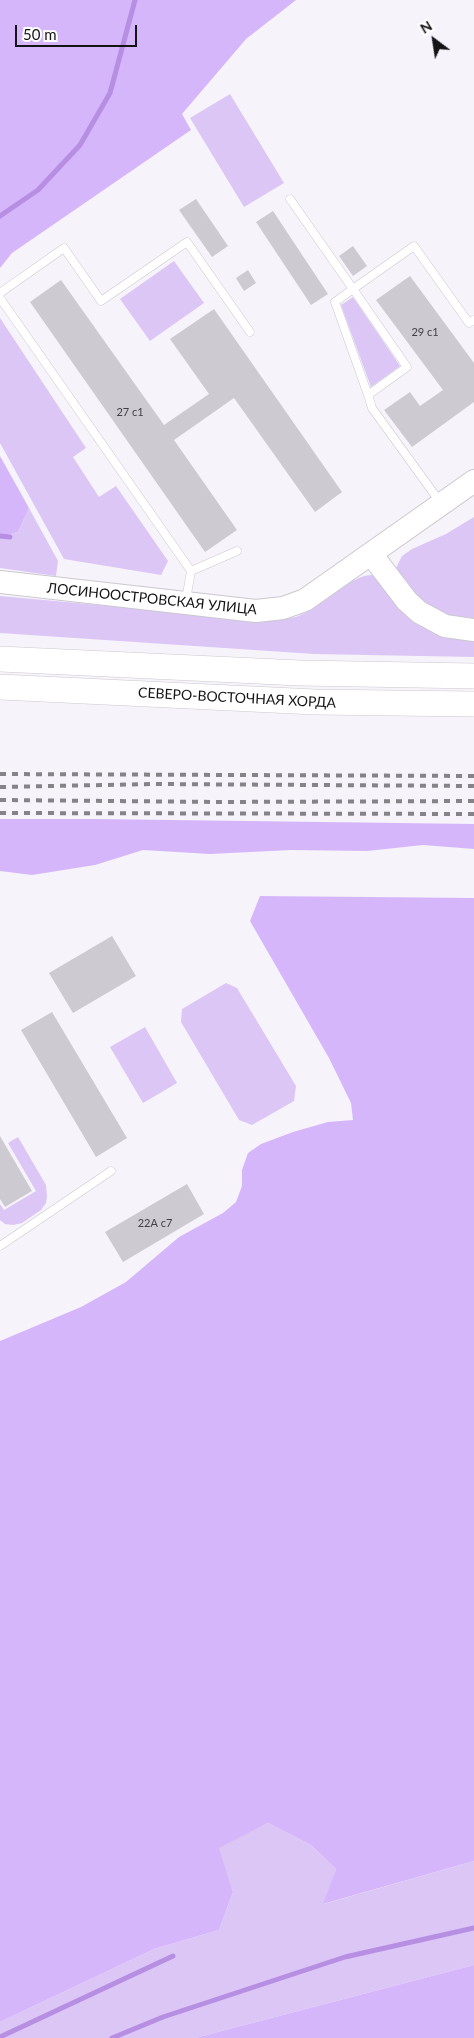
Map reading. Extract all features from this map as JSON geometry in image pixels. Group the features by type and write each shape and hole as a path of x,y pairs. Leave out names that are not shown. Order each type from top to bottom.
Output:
{"main road":[{"name":"СЕВЕРО-ВОСТОЧНАЯ ХОРДА","path":"0,659 300,673 474,676"},
{"name":"СЕВЕРО-ВОСТОЧНАЯ ХОРДА","path":"0,687 315,702 474,704"}],"street":[{"name":"ЛОСИНООСТРОВСКАЯ УЛИЦА","path":"0,582 185,605 256,611 283,608 305,600 474,481"},
{"path":"372,554 407,601 419,612 445,626 474,630"}],"lane":[{"path":"290,198 407,367 368,395"},
{"path":"0,293 64,248 102,301 187,242 250,332"},
{"path":"442,504 372,408 335,302 414,246 469,323 474,320"},
{"path":"0,298 191,571 185,605"},
{"path":"191,571 237,551"},
{"path":"0,1246 110,1171"}],"shaded area":[{"path":"0,0 296,0 246,39 182,114 191,130 12,253 0,268"},
{"path":"230,94 284,183 244,207 190,118"},
{"path":"174,261 204,303 150,341 120,299"},
{"path":"353,297 400,366 371,387 341,305"},
{"path":"0,318 86,448 73,457 99,497 116,486 168,561 161,575 64,559 0,443"},
{"path":"0,456 29,508 18,532 4,536 0,534"},
{"path":"29,508 58,561 56,576 0,568 0,534 4,536 18,532"},
{"path":"474,517 474,625 434,616 395,570 402,556 412,549 446,534"},
{"path":"371,575 378,577 474,635 474,657 314,654 0,633 0,596 274,621 296,617 311,610 352,581"},
{"path":"0,819 474,824 474,849 423,845 367,851 291,850 210,854 143,850 95,865 32,875 0,871"},
{"path":"260,896 474,898 474,1861 323,1904 336,1869 311,1845 268,1823 219,1848 233,1892 219,1930 154,1949 0,2022 0,1341 81,1307 126,1282 179,1237 223,1213 236,1202 242,1186 242,1170 248,1153 261,1144 328,1122 353,1120 351,1103 329,1058 250,921"},
{"path":"226,983 237,988 296,1086 294,1101 252,1125 239,1120 181,1022 182,1009"},
{"path":"145,1027 177,1083 143,1103 110,1047"},
{"path":"18,1137 46,1185 47,1196 46,1203 41,1210 22,1223 13,1225 5,1224 0,1220 0,1204 4,1210 36,1191 8,1143"},
{"path":"268,1823 311,1845 336,1869 324,1904 474,1861 474,1965 195,2038 0,2038 0,2022 154,1949 219,1930 233,1892 218,1847"},
{"path":"474,1965 474,2038 195,2038"}],"building":[{"path":"196,199 228,246 212,257 179,210"},
{"path":"273,211 328,294 311,305 256,222"},
{"path":"353,246 367,266 353,276 339,256"},
{"path":"248,270 256,283 244,291 236,278"},
{"path":"410,276 474,363 474,402 412,447 384,410 410,392 420,406 443,390 376,300"},
{"path":"61,280 164,425 209,394 170,339 214,309 342,492 315,512 234,398 174,440 237,530 205,552 30,302"},
{"path":"112,936 136,976 73,1013 49,973"},
{"path":"52,1012 127,1138 96,1157 21,1030"},
{"path":"0,1136 32,1191 5,1207 0,1199"},
{"path":"187,1184 204,1214 123,1262 105,1232"}],"waterway":[{"path":"0,216 38,190 80,145 110,93 135,0"},
{"path":"0,536 10,537"},
{"path":"112,2038 163,2017 345,1957 474,1928"},
{"path":"0,2037 173,1956"}],"railway":[{"path":"0,774 474,776"},
{"path":"0,787 155,784 474,786"},
{"path":"0,800 220,802 474,801"},
{"path":"0,813 474,814"}]}
